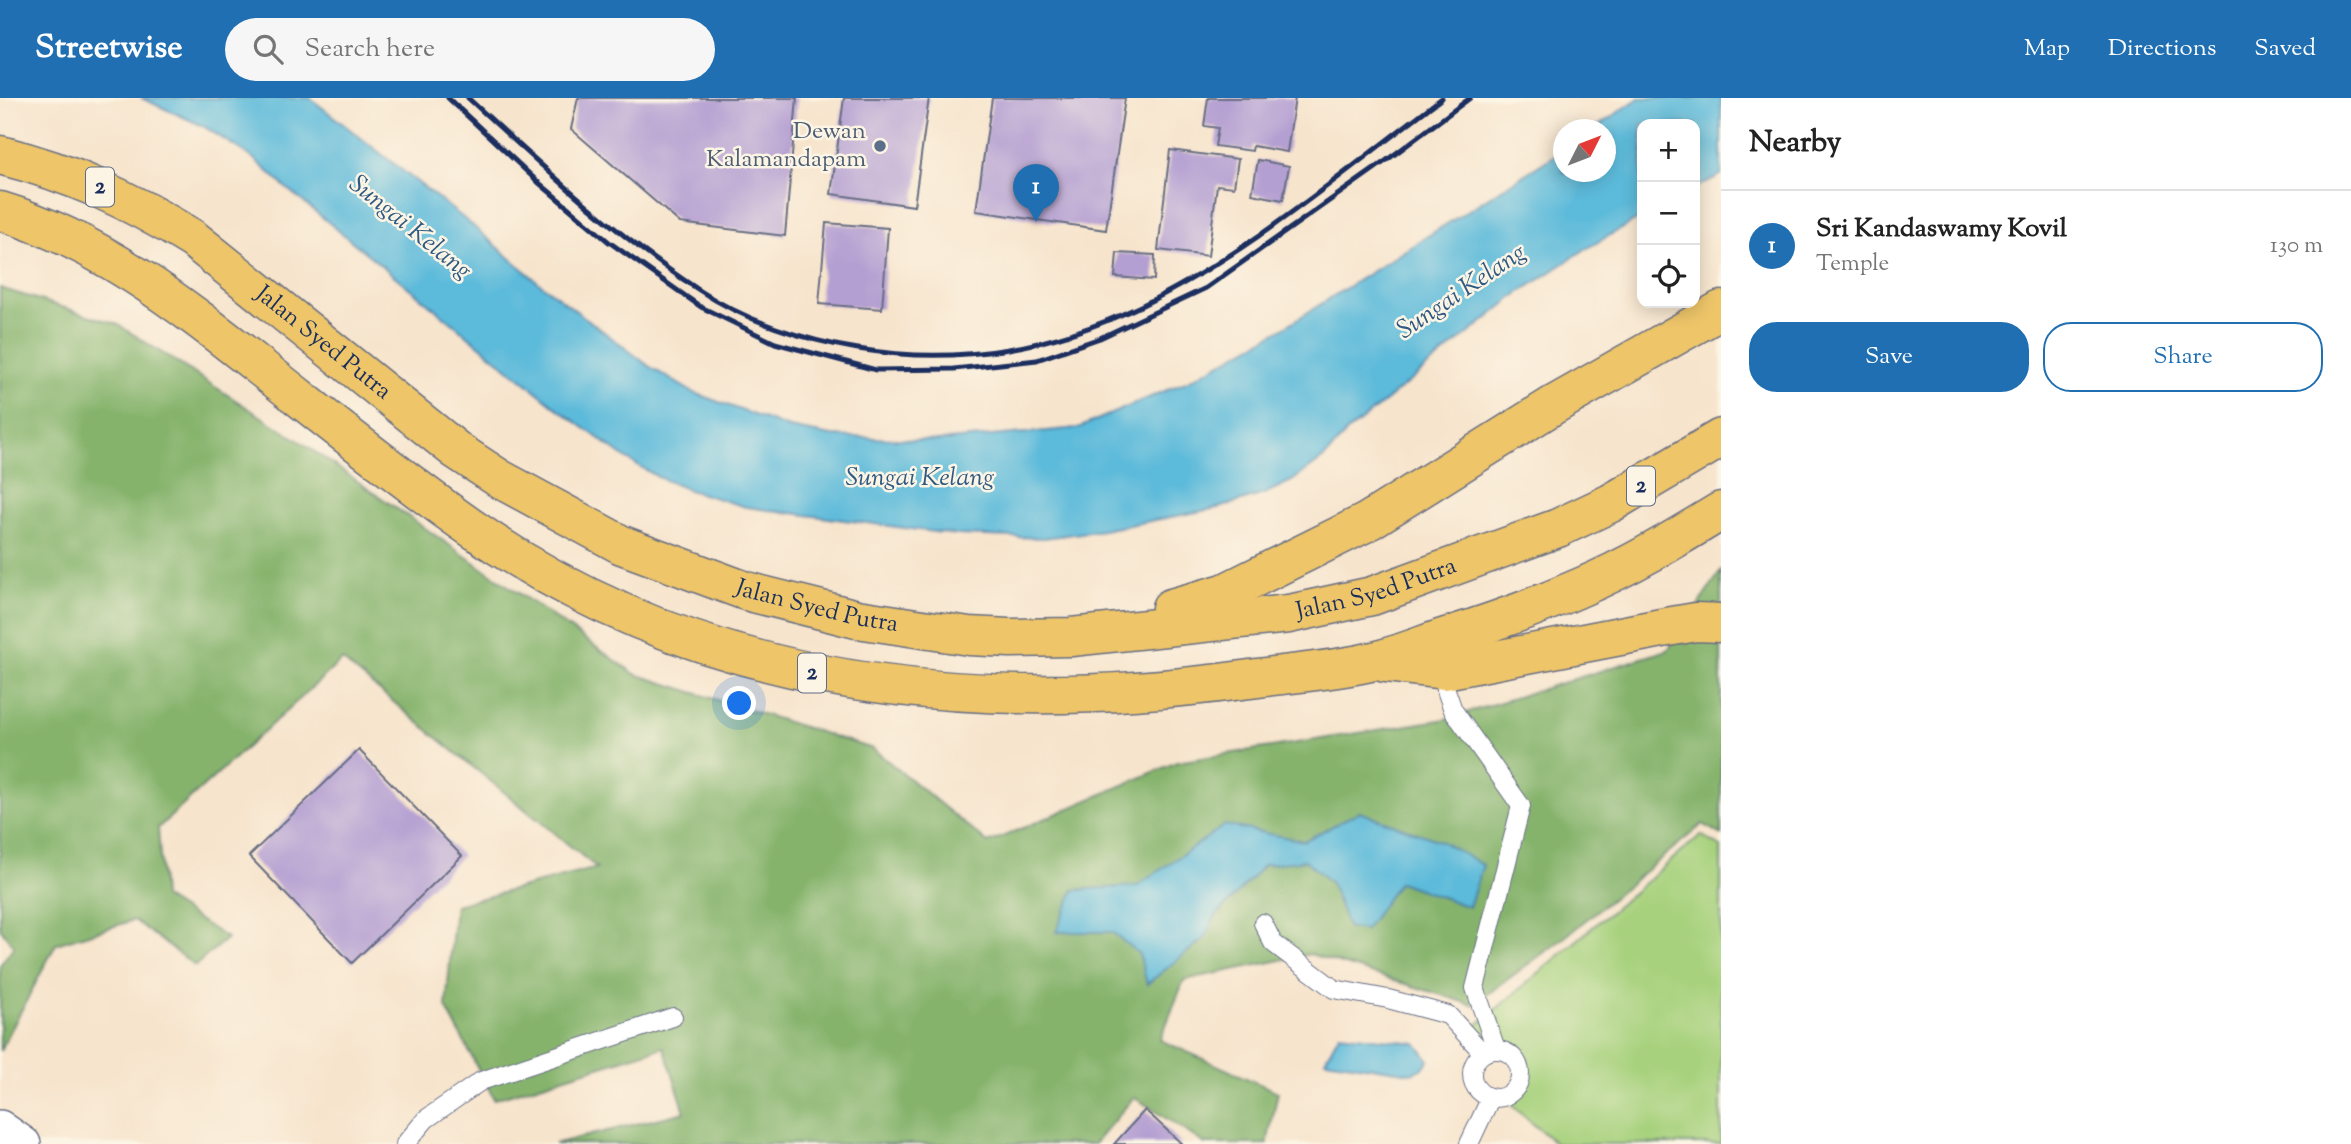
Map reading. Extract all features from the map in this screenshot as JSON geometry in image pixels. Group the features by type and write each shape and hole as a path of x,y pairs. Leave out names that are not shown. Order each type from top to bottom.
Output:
{"main road":[{"name":"Jalan Syed Putra","path":"0,155 45,166 99,187 153,214 183,233 456,450 500,479 622,545 746,591 857,619 969,636 1010,638 1071,637 1289,614 1372,596 1558,528 1611,503 1721,438"},
{"name":"2","path":"0,211 69,236 125,268 224,338 451,514 539,570 603,605 654,628 779,666 856,681 961,692 1040,696 1113,693 1215,683 1372,662 1498,620 1581,588 1666,545 1721,512"},
{"path":"1071,637 1224,593 1303,555 1367,522 1552,405 1721,310"},
{"path":"1372,662 1444,670 1667,626 1721,622"}],"street":[{"path":"0,1127 24,1144"}],"lane":[{"path":"1444,670 1446,690 1453,710 1521,806 1475,988 1489,1051"},
{"path":"1263,923 1273,943 1334,989 1388,999 1448,1015 1489,1051 1506,1052 1515,1060 1519,1070 1518,1082 1512,1091 1502,1097 1491,1097 1478,1090 1472,1078 1474,1063 1489,1051"},
{"path":"405,1144 426,1119 481,1081 673,1017"},
{"path":"1469,1144 1491,1097"}],"green space":[{"path":"0,288 117,324 301,442 635,674 873,749 988,843 1177,762 1446,719 1668,650 1721,571 1721,835 1703,824 1565,937 1473,1005 1310,954 1184,980 1160,1040 1278,1092 1267,1144 1205,1144 1134,1097 1094,1144 554,1144 685,1112 664,1047 494,1099 446,1007 455,905 597,868 342,660 158,828 163,897 227,938 195,966 134,920 56,944 0,1051 0,965 14,946 0,928"},
{"path":"1701,835 1721,847 1721,1144 1556,1144 1508,1102 1521,1085 1518,1054 1475,1027"}],"water":[{"name":"Sungai Kelang","path":"141,98 310,98 472,225 538,282 649,366 692,392 789,428 832,436 938,441 1078,428 1188,381 1280,330 1553,156 1553,182 1616,182 1616,119 1609,119 1639,98 1721,98 1721,175 1700,186 1700,119 1637,119 1637,220 1584,250 1516,295 1346,433 1325,457 1292,481 1264,494 1218,508 1103,530 1044,538 957,535 746,507 689,490 658,477 627,459 558,409 253,158 203,126"},
{"path":"1359,812 1440,841 1483,865 1469,907 1399,882 1365,930 1348,928 1331,883 1305,860 1264,865 1215,917 1205,938 1147,984 1139,954 1112,932 1056,932 1074,890 1137,886 1225,825 1304,841"},
{"path":"1339,1034 1416,1043 1429,1060 1422,1069 1411,1073 1325,1060"}],"building":[{"path":"578,98 797,98 785,236 680,223 571,129"},
{"name":"Dewan Kalamandapam","path":"844,98 929,98 914,206 831,194"},
{"path":"992,98 1125,98 1106,230 976,211"},
{"path":"1208,98 1295,98 1287,152 1253,146 1252,151 1215,146 1218,128 1204,126"},
{"path":"1170,150 1238,159 1234,187 1217,185 1208,256 1158,250"},
{"path":"1258,160 1289,166 1283,200 1252,194"},
{"path":"826,223 888,228 882,309 819,304"},
{"path":"1117,253 1155,255 1154,280 1115,277"},
{"path":"359,750 462,856 352,963 249,856"},
{"path":"1145,1110 1182,1144 1114,1144"}],"railway":[{"path":"448,98 538,182 609,242 701,307 775,343 876,370 954,369 1037,360 1100,338 1206,288 1470,98"},
{"path":"468,98 551,174 638,247 717,301 755,320 817,340 858,349 946,355 1027,345 1102,322 1174,289 1243,247 1442,98"}],"place":[{"name":"Dewan Kalamandapam","path":"880,146"},
{"name":"Sri Kandaswamy Kovil","path":"1036,222"}]}
